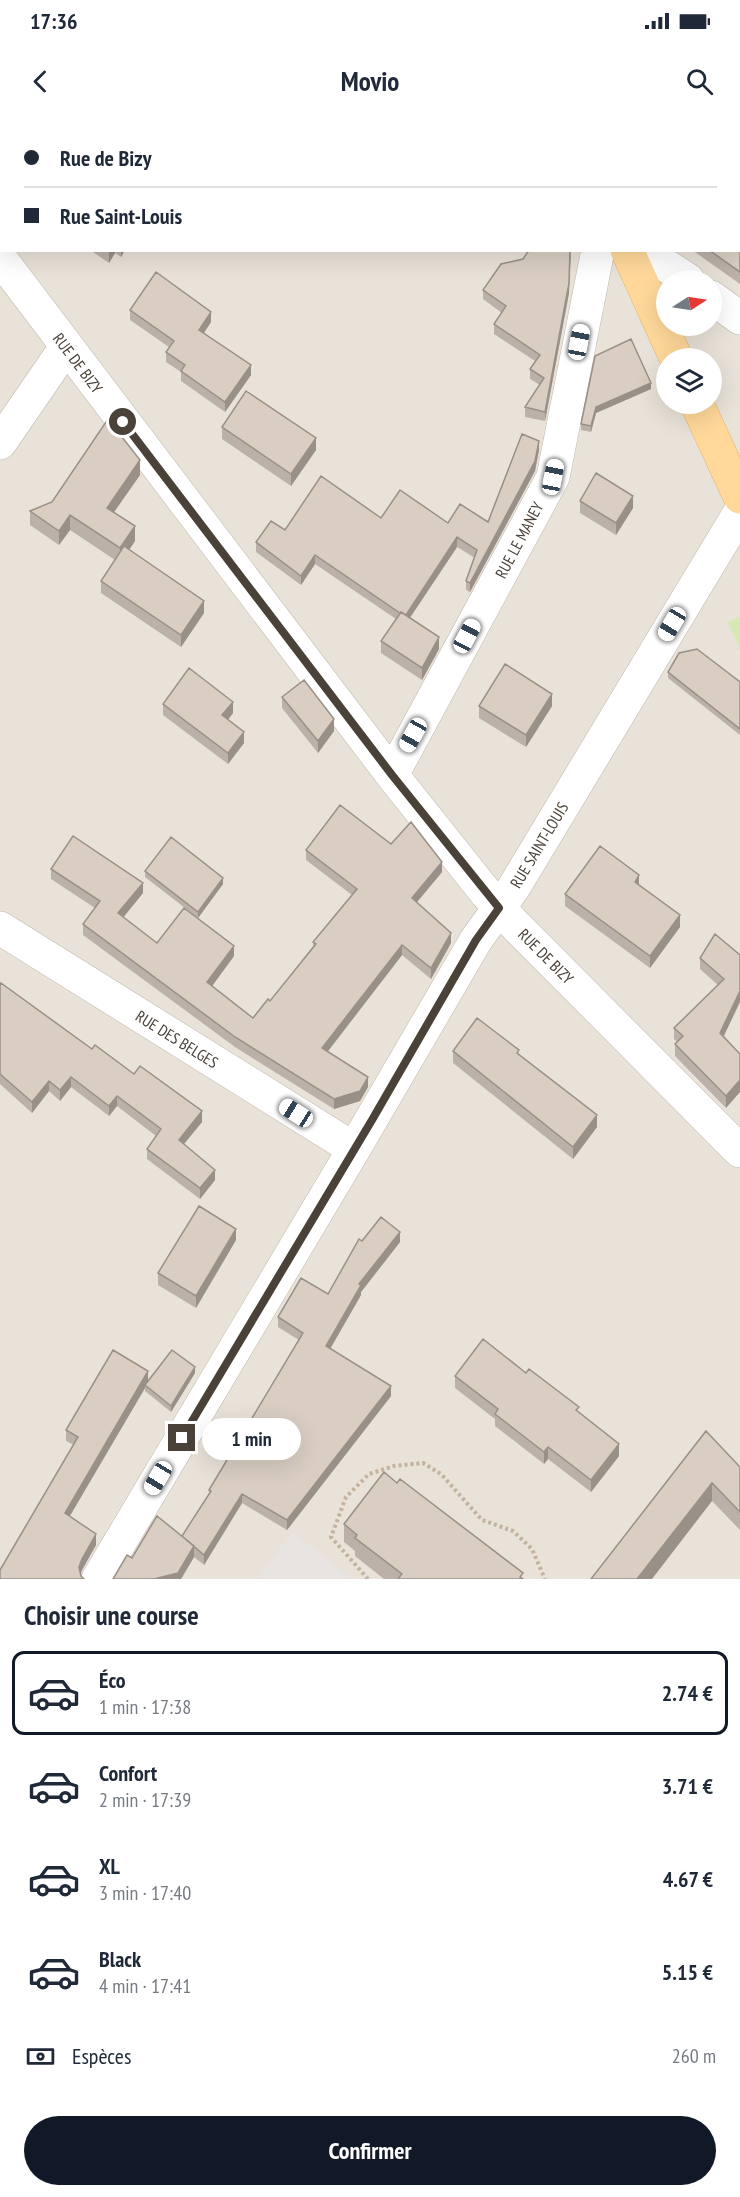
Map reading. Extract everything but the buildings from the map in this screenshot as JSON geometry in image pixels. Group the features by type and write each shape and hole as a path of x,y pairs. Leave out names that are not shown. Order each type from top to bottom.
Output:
{"main road":[{"path":"628,252 671,348"},
{"path":"702,414 740,497"}],"street":[{"name":"RUE LE MANEY","path":"392,775 553,477 598,252"},
{"path":"645,252 673,270"},
{"name":"RUE DE BIZY","path":"0,258 392,775 499,908 740,1151"},
{"path":"722,305 740,318"},
{"path":"0,443 66,347"},
{"name":"RUE SAINT-LOUIS","path":"98,1579 476,940 514,887 740,512"},
{"name":"RUE DES BELGES","path":"0,928 354,1149"}],"path":[{"path":"368,1579 331,1537 346,1497 369,1474 394,1466 423,1463 441,1474 482,1520 513,1531 526,1543 532,1549 545,1579"}],"shaded area":[{"path":"0,252 740,252 740,1579 0,1579"},
{"path":"293,1532 350,1577 348,1579 256,1579"}],"green space":[{"path":"740,617 740,650 728,622"}],"route":[{"path":"123,422 392,775 499,908 476,940 372,1120 182,1438"}]}
